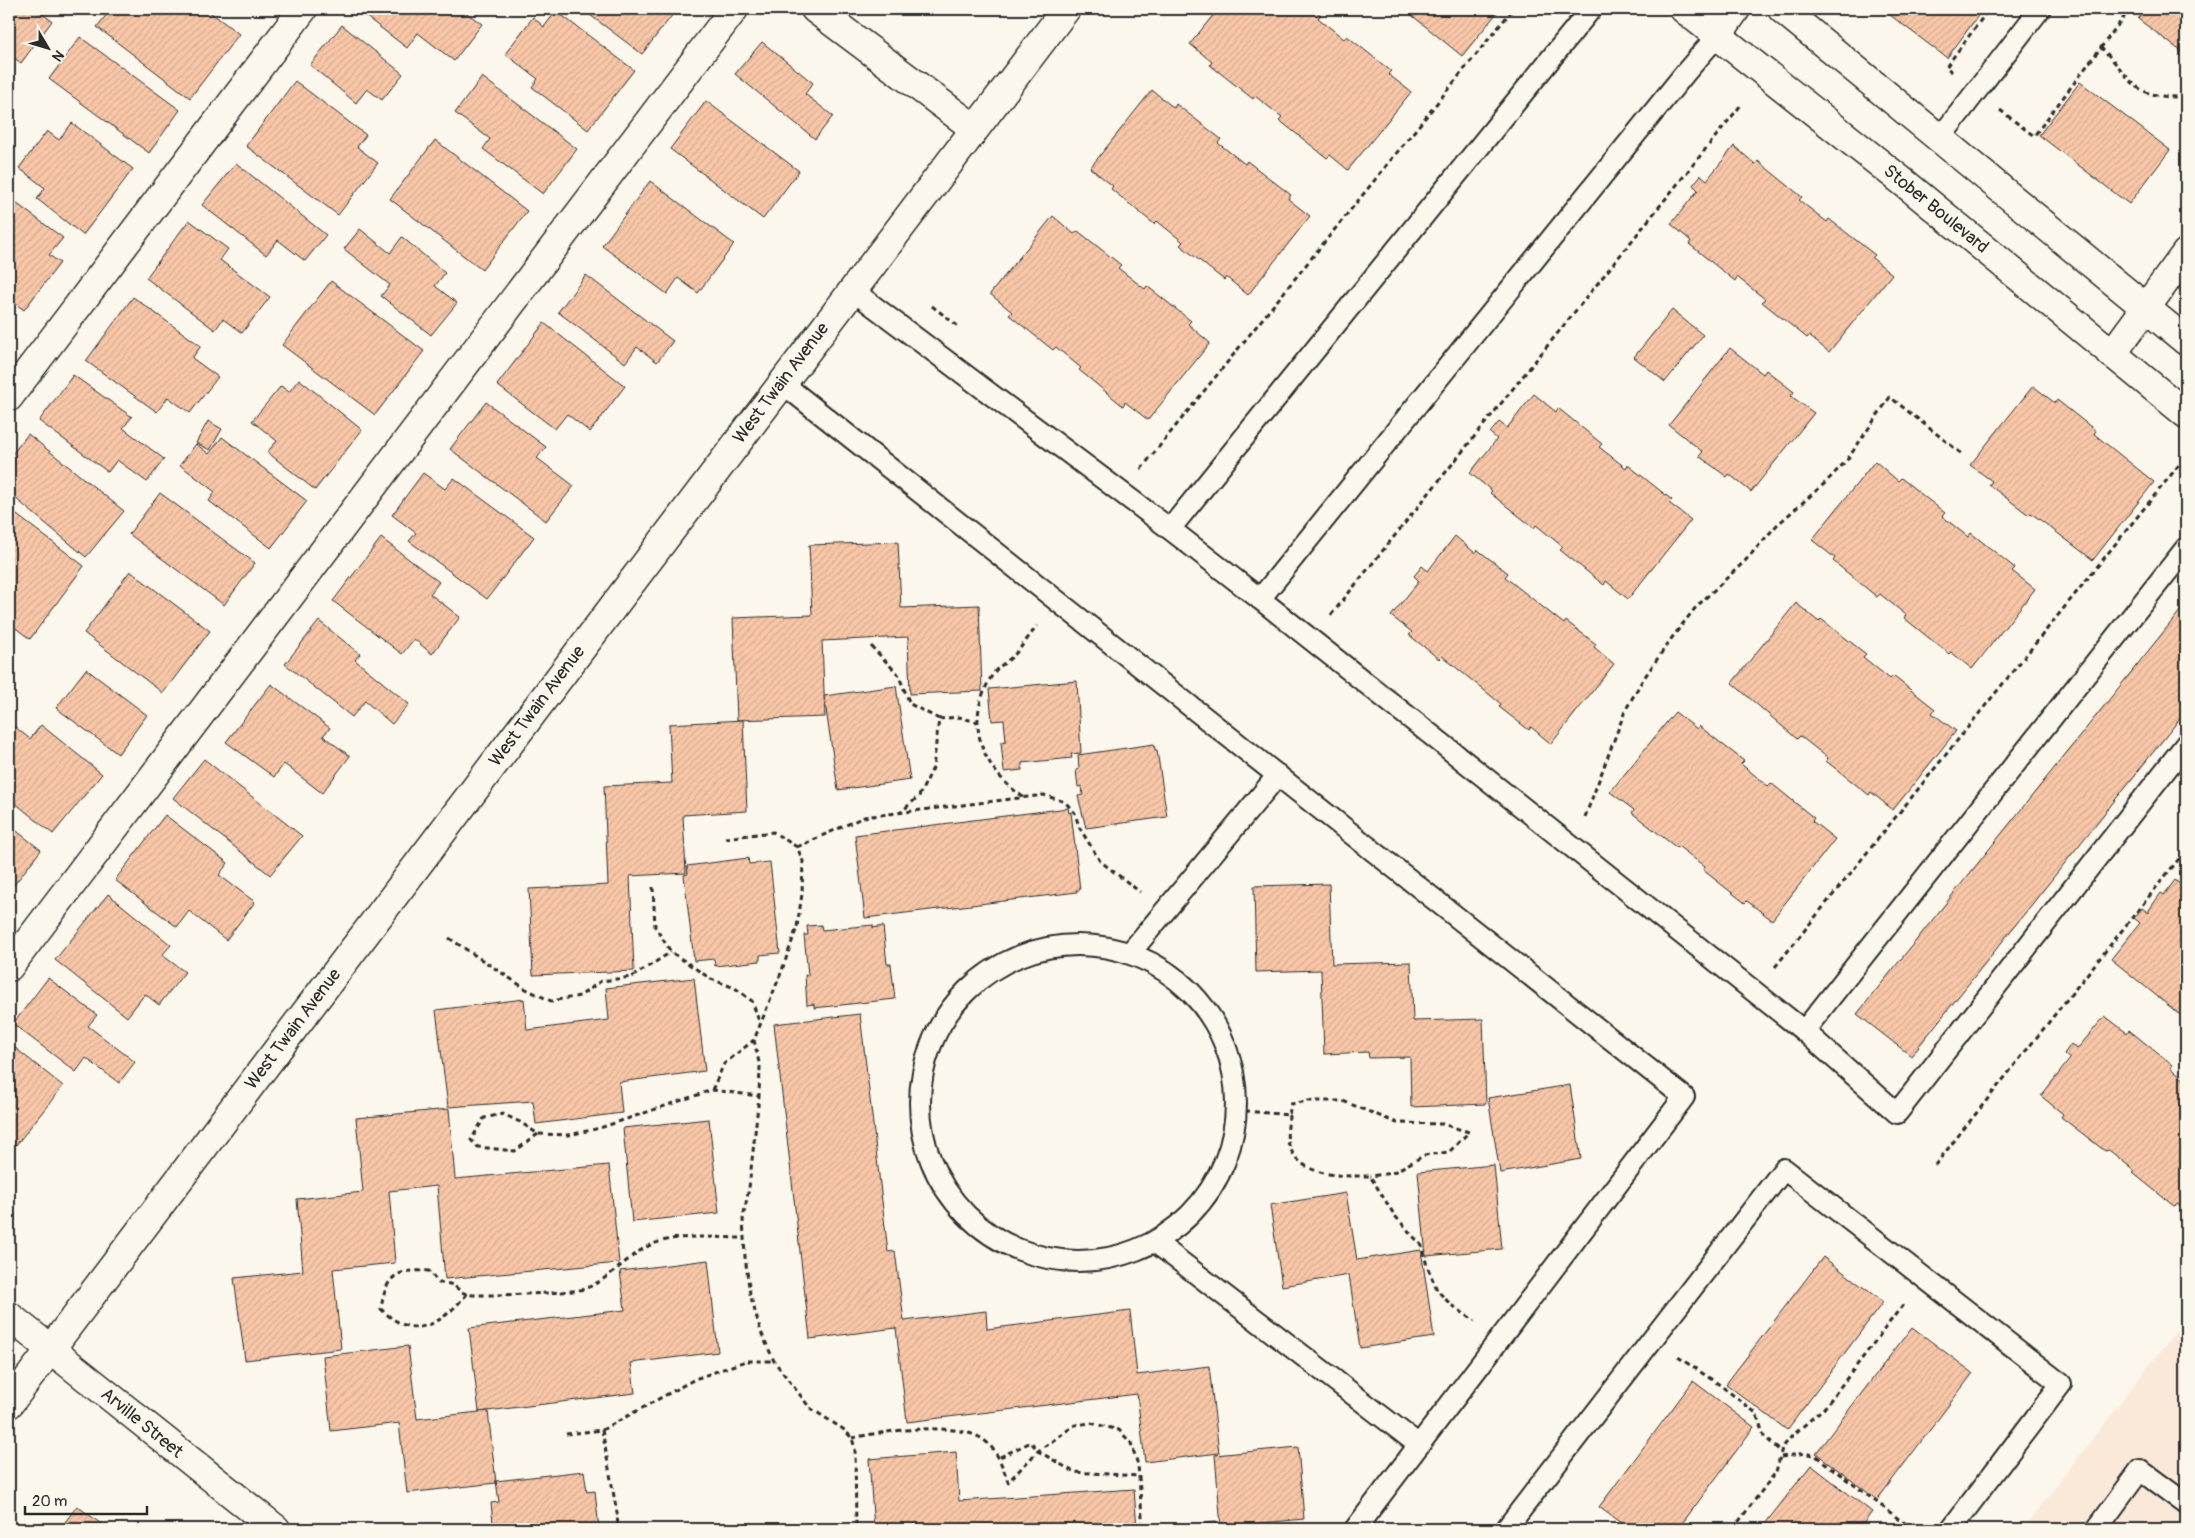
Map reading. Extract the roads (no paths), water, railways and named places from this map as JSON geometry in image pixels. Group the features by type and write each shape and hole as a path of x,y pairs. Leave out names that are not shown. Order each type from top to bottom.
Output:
{"street":[{"path":"9,397 303,9"},
{"path":"9,967 734,9"},
{"path":"815,9 974,128"},
{"name":"West Twain Avenue","path":"9,1404 1066,9"},
{"name":"Stober Boulevard","path":"1684,9 1907,184 2186,414"},
{"path":"1717,36 1736,9"},
{"path":"1782,9 2186,340"},
{"path":"2112,354 2186,253"},
{"name":"Arville Street","path":"9,1316 276,1529"}],"lane":[{"path":"1170,529 1590,9"},
{"path":"1940,138 2040,9"},
{"path":"1260,599 1717,36"},
{"path":"852,290 1260,599 1804,1031 1896,1113 2186,744"},
{"path":"782,383 1684,1096 1355,1529"},
{"path":"1804,1031 2185,550"},
{"path":"1130,952 1278,775"},
{"path":"1069,944 1101,946 1130,952 1158,965 1183,983 1204,1005 1220,1031 1231,1059 1236,1089 1236,1110 1230,1150 1217,1178 1200,1203 1179,1224 1154,1242 1107,1258 1067,1261 1037,1256 1009,1246 984,1230 962,1210 942,1184 929,1155 921,1123 920,1091 926,1059 938,1029 952,1009 979,979 1007,962 1037,950 1069,944"},
{"path":"1506,1529 1784,1169 2061,1384 1951,1529"},
{"path":"1154,1242 1419,1445"},
{"path":"2097,1529 2140,1470 2186,1504"}]}
